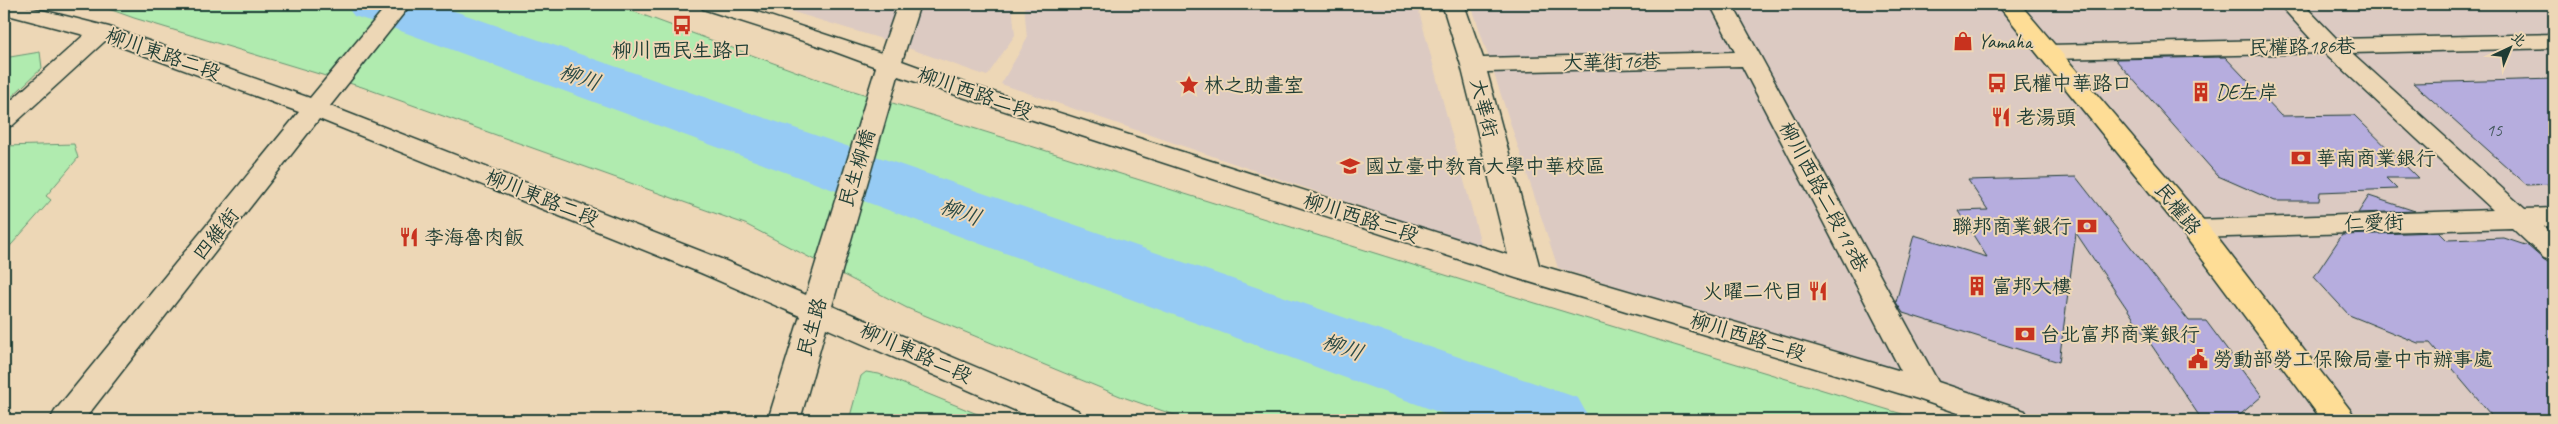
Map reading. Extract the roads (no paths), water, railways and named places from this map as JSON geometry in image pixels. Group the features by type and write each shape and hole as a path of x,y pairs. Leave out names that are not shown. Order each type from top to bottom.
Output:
{"main road":[{"name":"民權路","path":"2008,4 2195,229 2340,420"}],"street":[{"name":"四維街","path":"66,420 400,4"},
{"name":"柳川西路二段","path":"711,4 890,63 947,85 1526,271 1927,390 2014,420"},
{"path":"890,63 909,4"},
{"name":"大華街","path":"1453,4 1473,65 1526,271"},
{"name":"柳川西路二段193巷","path":"1721,4 1927,390"},
{"path":"2290,4 2332,47 2554,251"},
{"name":"柳川東路二段","path":"4,6 100,32 258,87 817,310 1068,420"},
{"path":"4,120 100,32"},
{"name":"民權路186巷","path":"2049,52 2332,47 2554,40"},
{"name":"大華街16巷","path":"1473,65 1751,59"},
{"name":"民生柳橋","path":"837,234 890,63"},
{"name":"仁愛街","path":"2195,229 2554,217"},
{"name":"民生路","path":"784,420 817,310 837,234"}],"waterway":[{"name":"柳川","path":"374,4 419,18 1549,420"}],"place":[{"name":"柳川西民生路口","path":"682,25"},
{"name":"Yamaha","path":"1963,41"},
{"name":"民權中華路口","path":"1997,83"},
{"name":"林之助畫室","path":"1189,85"},
{"name":"DE左岸","path":"2201,92"},
{"name":"老湯頭","path":"2001,117"},
{"name":"華南商業銀行","path":"2301,158"},
{"name":"國立臺中教育大學中華校區","path":"1350,166"},
{"name":"聯邦商業銀行","path":"2087,226"},
{"name":"李海魯肉飯","path":"409,237"},
{"name":"富邦大樓","path":"1977,286"},
{"name":"火曜二代目","path":"1818,291"},
{"name":"台北富邦商業銀行","path":"2025,334"},
{"name":"勞動部勞工保險局臺中市辦事處","path":"2198,359"}]}
